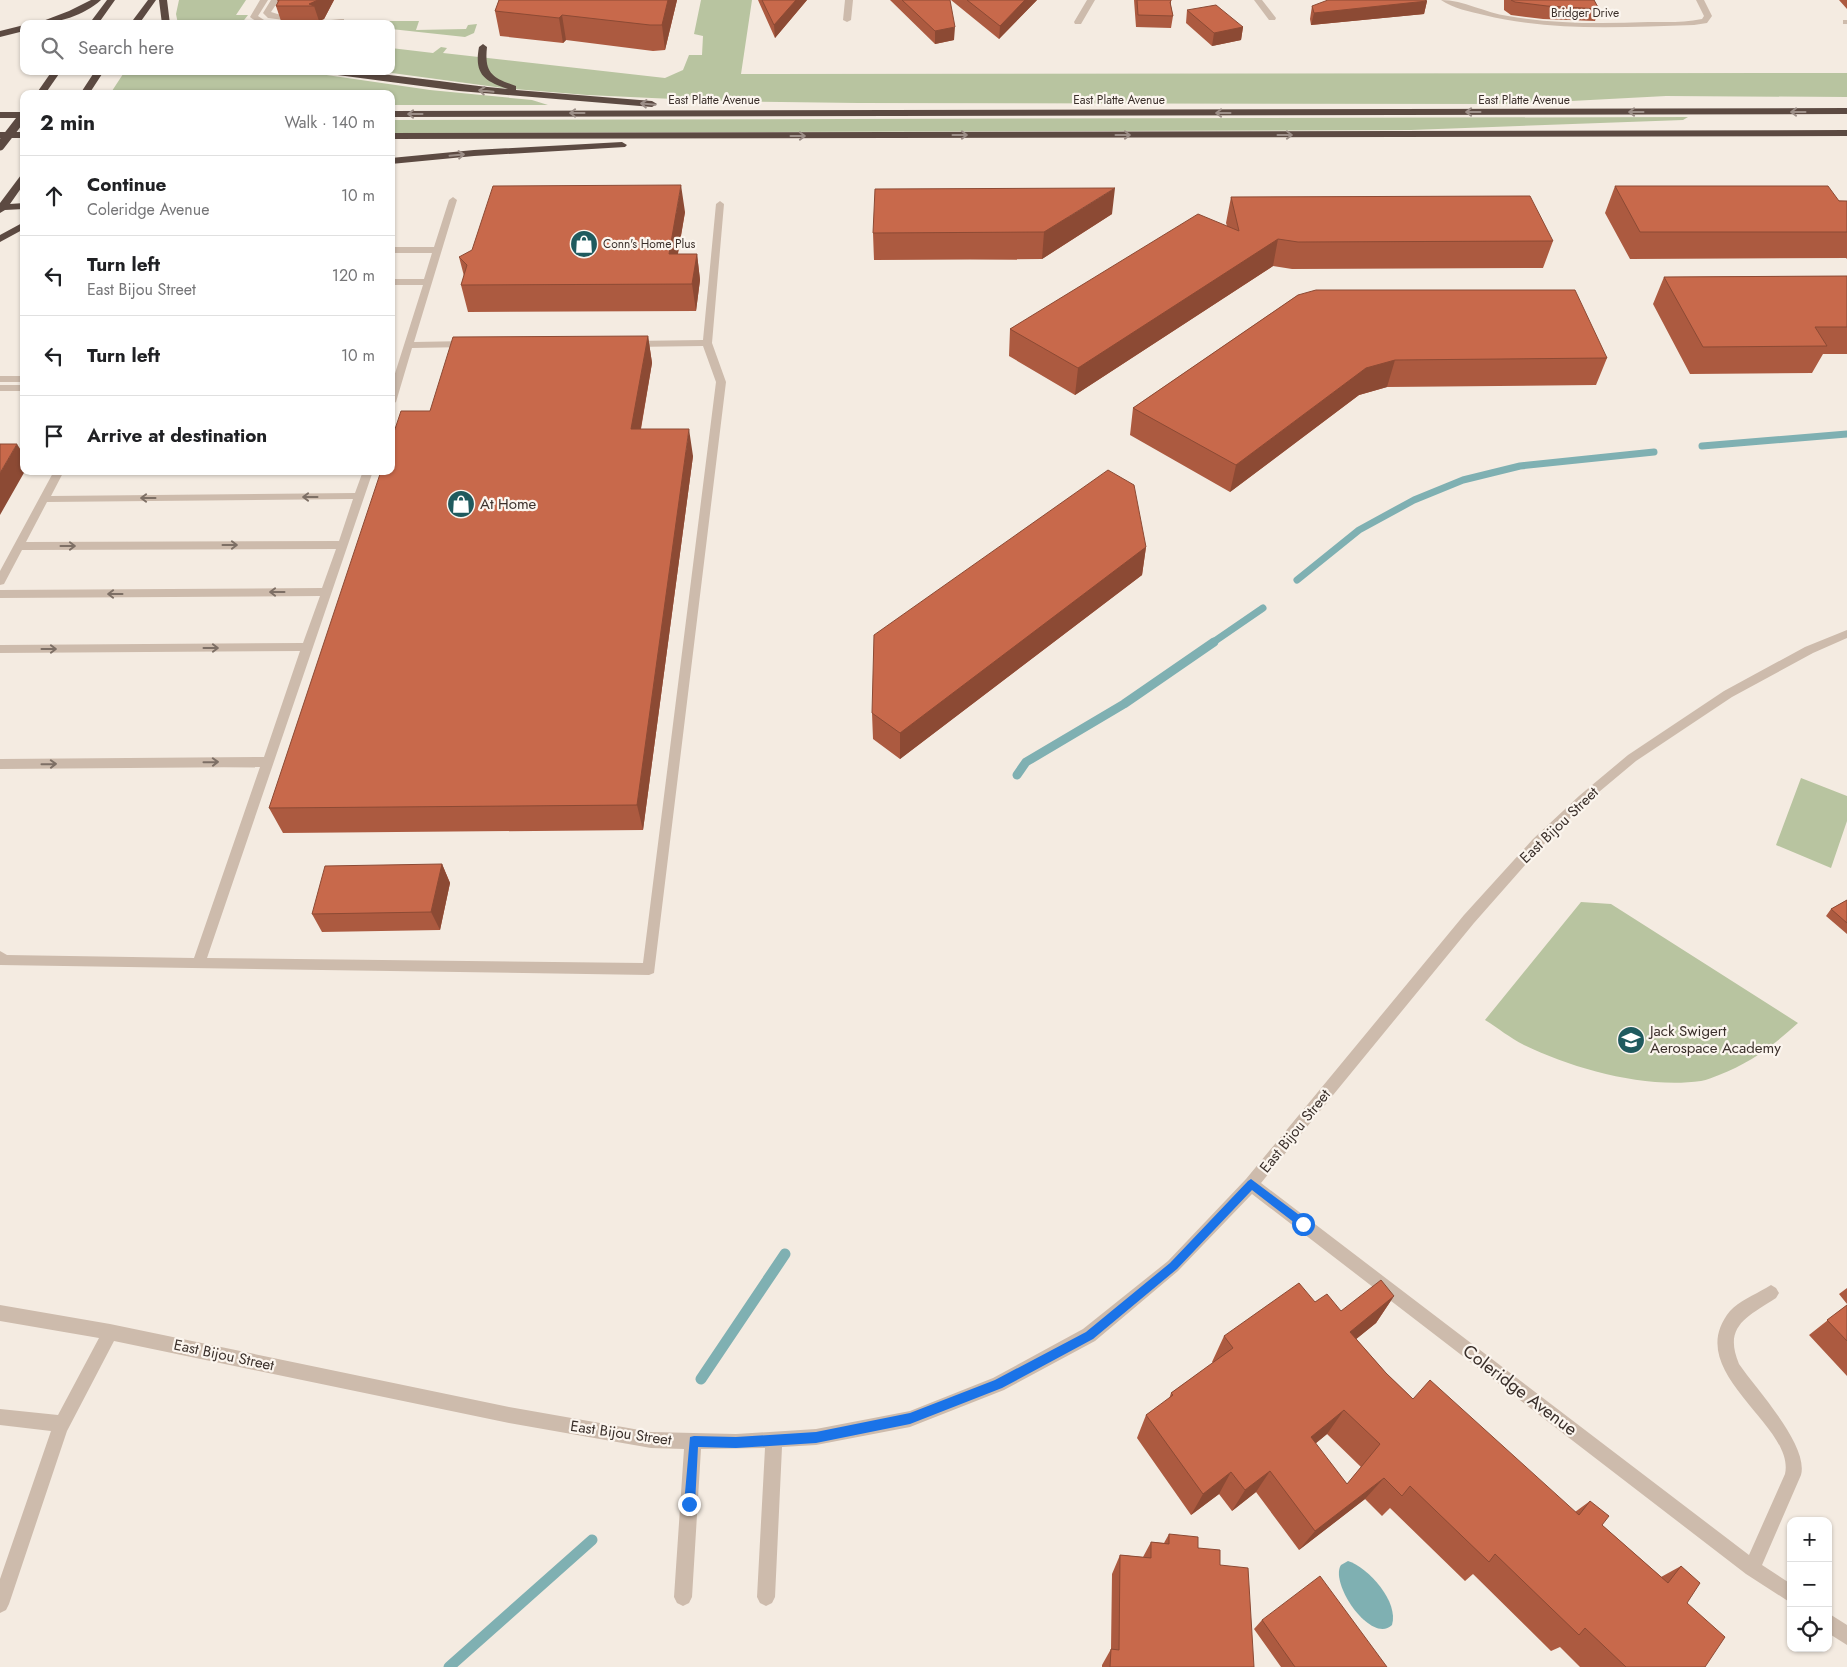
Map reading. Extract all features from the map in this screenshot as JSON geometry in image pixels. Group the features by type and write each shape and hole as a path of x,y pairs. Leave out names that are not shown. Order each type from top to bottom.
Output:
{"highway":[{"path":"51,20 72,13 97,0"},
{"path":"96,20 110,0"},
{"path":"137,20 152,0"},
{"path":"163,0 166,20"},
{"path":"0,34 20,29"},
{"path":"0,38 20,36"},
{"path":"483,47 480,61 482,68 491,80 520,90 554,97"},
{"path":"43,90 54,75"},
{"path":"87,90 97,75"},
{"path":"361,75 460,88 554,97 784,113"},
{"name":"East Platte Avenue","path":"395,114 1847,112"},
{"path":"0,115 20,115"},
{"path":"0,146 20,120"},
{"path":"395,136 1847,133"},
{"path":"0,135 20,135"},
{"path":"395,161 474,153 749,136"},
{"path":"1,208 20,182"},
{"path":"1,208 20,206"},
{"path":"0,239 20,227"}],"street":[{"path":"259,20 254,17 264,0"},
{"path":"274,0 267,13 279,20"},
{"path":"847,20 849,0"},
{"path":"1078,22 1091,0"},
{"path":"1258,0 1272,18"},
{"name":"Bridger Drive","path":"1445,0 1468,10 1505,20 1546,24 1584,24 1694,23 1704,21 1708,16 1700,0"},
{"path":"395,391 453,200"},
{"path":"0,957 4,961 649,969 721,382 708,343 720,204"},
{"path":"395,250 438,250"},
{"path":"395,282 428,282"},
{"path":"618,344 708,343"},
{"path":"410,345 479,344"},
{"path":"395,371 402,371"},
{"path":"0,378 20,379"},
{"path":"0,388 20,388"},
{"path":"0,581 57,475"},
{"path":"199,963 367,475"},
{"path":"45,498 359,496"},
{"path":"19,546 342,545"},
{"path":"0,594 326,592"},
{"name":"East Bijou Street","path":"0,1313 110,1332 509,1415 652,1440 736,1442 816,1437 910,1418 998,1384 1089,1335 1173,1266 1251,1184 1469,919 1537,843 1583,799 1632,758 1728,694 1809,650 1847,634"},
{"path":"0,649 308,647"},
{"path":"0,764 268,762"},
{"name":"Coleridge Avenue","path":"1251,1184 1752,1568 1787,1591"},
{"path":"1752,1568 1793,1475 1794,1463 1787,1444 1774,1424 1731,1367 1724,1345 1727,1329 1736,1317 1771,1293"},
{"path":"0,1604 63,1424 110,1332"},
{"path":"0,1417 63,1424"},
{"path":"766,1597 774,1440"},
{"path":"683,1597 694,1441"},
{"path":"1832,1625 1847,1636"}],"green space":[{"path":"179,0 246,0 236,15 248,15 244,20 177,20 176,14"},
{"path":"701,0 752,0 741,74 1847,73 1847,97 1666,96 1513,104 717,101 587,95 503,88 395,73 395,48 433,53 441,47 447,48 443,53 665,78 683,70 689,55 702,55 703,36 694,34"},
{"path":"395,21 419,21 416,30 466,29 468,25 477,24 474,33 465,37 395,29"},
{"path":"122,75 327,75 430,90 532,100 548,105 395,105 395,90 113,90"},
{"path":"1688,117 1683,120 1411,130 395,133 395,120"},
{"path":"1801,778 1847,796 1847,821 1831,868 1776,845"},
{"path":"1581,902 1611,904 1798,1023 1771,1046 1741,1065 1706,1080 1679,1083 1657,1082 1610,1075 1565,1062 1519,1042 1485,1020"}],"water":[{"path":"1348,1561 1373,1578 1387,1596 1393,1616 1392,1625 1383,1629 1373,1627 1363,1620 1354,1609 1346,1597 1339,1574 1341,1565"}],"building":[{"path":"279,0 318,0 309,4 314,6 276,6"},
{"path":"499,0 668,0 662,25 650,25 562,15 559,18 495,11"},
{"path":"762,0 796,0 774,25"},
{"path":"902,0 950,0 955,27 935,31"},
{"path":"967,0 1025,0 1000,26"},
{"path":"1137,0 1171,0 1173,16 1138,15"},
{"path":"1328,0 1427,1 1314,13 1312,6"},
{"path":"1511,0 1594,0 1599,9 1547,6"},
{"path":"1216,5 1243,27 1214,33 1187,10"},
{"name":"Conn's Home Plus","path":"681,185 669,254 697,254 692,284 461,285 467,265 459,257 472,250 493,186"},
{"path":"1615,186 1828,186 1839,201 1847,201 1847,232 1640,232"},
{"path":"1115,188 1044,232 873,233 875,189"},
{"path":"1530,196 1553,241 1298,242 1278,239 1078,368 1010,329 1198,214 1239,231 1231,197"},
{"path":"1847,276 1847,327 1815,327 1827,346 1703,347 1664,277"},
{"path":"1316,290 1575,290 1607,358 1395,360 1366,368 1236,465 1133,408 1298,295"},
{"path":"648,336 631,429 689,429 637,805 269,808 380,475 395,475 395,429 401,411 430,411 453,337"},
{"path":"0,444 17,444 0,473"},
{"path":"1108,470 1134,485 1146,547 900,733 872,713 874,635"},
{"path":"442,864 431,912 312,914 325,866"},
{"path":"1847,900 1847,923 1831,909"},
{"path":"1381,1280 1394,1296 1350,1332 1386,1373 1413,1399 1430,1380 1579,1515 1590,1501 1609,1516 1602,1525 1668,1583 1681,1566 1700,1583 1687,1603 1725,1637 1705,1667 1626,1667 1585,1628 1579,1635 1495,1554 1489,1562 1410,1486 1402,1496 1384,1478 1315,1531 1270,1471 1245,1490 1231,1472 1203,1494 1146,1415 1173,1395 1171,1393 1233,1348 1224,1336 1299,1283 1315,1302 1327,1294 1341,1311","holes":["1344,1410 1380,1444 1347,1484 1311,1437"]},
{"path":"1847,1305 1847,1341 1827,1320"},
{"path":"1169,1534 1198,1537 1198,1548 1220,1550 1220,1565 1248,1568 1254,1667 1110,1667 1111,1649 1119,1650 1120,1555 1151,1558 1151,1542 1169,1544"},
{"path":"1320,1576 1387,1667 1295,1667 1262,1620"}],"waterway":[{"path":"1702,446 1847,434"},
{"path":"1297,580 1359,530 1414,500 1463,480 1520,466 1654,452"},
{"path":"1212,643 1263,608"},
{"path":"1017,775 1026,762 1124,704 1214,642"},
{"path":"701,1379 785,1254"},
{"path":"449,1667 592,1540"}],"place":[{"name":"Conn's Home Plus","path":"584,244"},
{"name":"At Home","path":"461,504"},
{"name":"Jack Swigert Aerospace Academy","path":"1631,1040"}],"route":[{"path":"689,1504 694,1441 736,1442 816,1437 910,1418 998,1384 1089,1335 1173,1266 1251,1184 1303,1224"}]}
